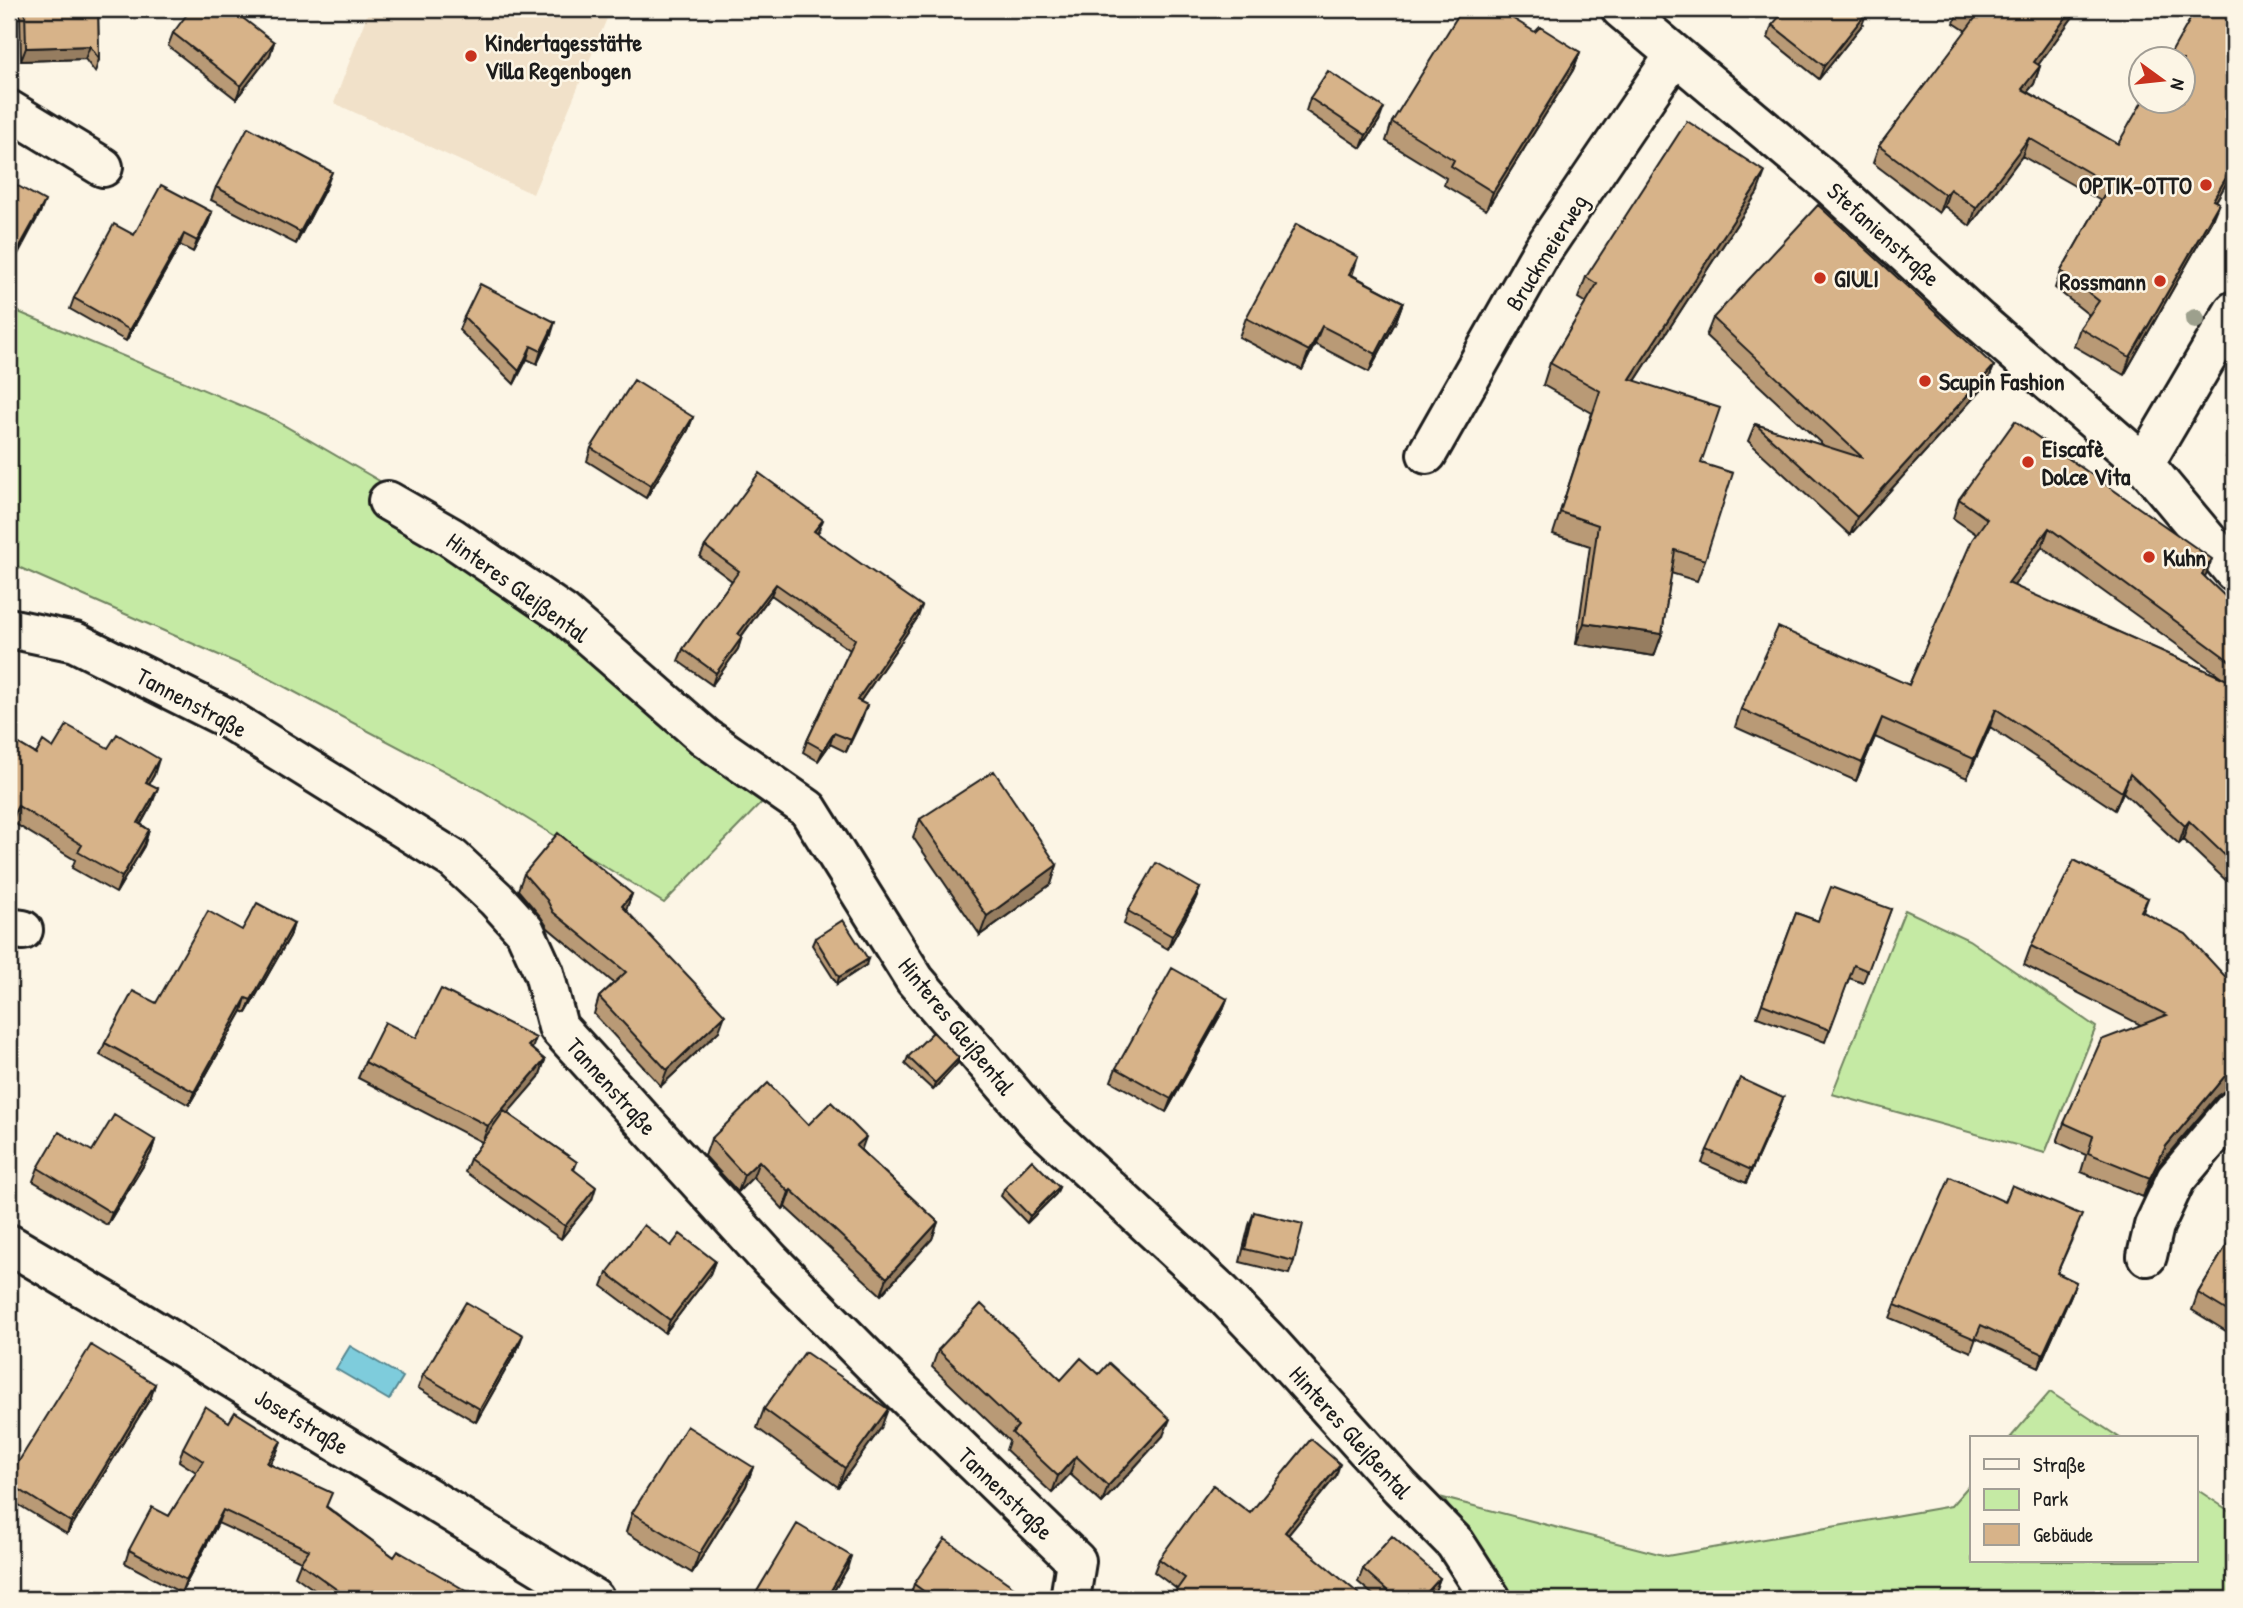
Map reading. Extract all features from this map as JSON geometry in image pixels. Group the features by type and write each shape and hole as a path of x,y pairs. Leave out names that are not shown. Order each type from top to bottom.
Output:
{"street":[{"name":"Stefanienstraße","path":"1620,9 1830,186 1979,321 2144,464 2234,572"},
{"name":"Bruckmeierweg","path":"1427,454 1542,251 1674,56"},
{"path":"9,110 103,167"},
{"path":"2144,464 2234,311"},
{"name":"Hinteres Gleißental","path":"388,501 451,537 564,614 706,738 808,809 915,980 1035,1121 1222,1293 1455,1543 1491,1599"},
{"name":"Tannenstraße","path":"9,628 75,642 225,717 453,859 496,899 525,931 544,973 558,1027 770,1260 1076,1561 1070,1599"},
{"path":"2147,1256 2154,1226 2176,1179 2234,1110"},
{"name":"Josefstraße","path":"9,1244 594,1599"}],"shaded area":[{"name":"Kindertagesstätte Villa Regenbogen","path":"369,9 611,9 533,194 334,103"}],"green space":[{"path":"9,308 273,419 395,490 448,546 766,798 664,903 482,791 253,670 9,563"},
{"path":"1905,910 1969,940 2096,1027 2045,1153 1832,1094"},
{"path":"2050,1392 2117,1436 2012,1436"},
{"path":"1970,1484 1970,1562 2198,1562 2198,1490 2234,1514 2234,1599 1511,1599 1443,1498 1667,1556 1951,1506"}],"water":[{"path":"350,1346 403,1377 389,1400 336,1369"}],"building":[{"path":"25,9 98,9 99,59 90,46 26,48"},
{"path":"191,9 231,9 274,42 241,86 173,33"},
{"path":"1462,9 1497,9 1535,32 1540,27 1580,52 1493,192 1451,166 1454,160 1392,122"},
{"path":"1786,9 1862,9 1867,12 1824,66 1772,25"},
{"path":"1965,9 2072,9 2034,62 2040,66 2022,89 2118,144 2134,116 2198,116 2198,46 2175,46 2196,9 2234,9 2234,164 2213,200 2219,203 2130,357 2080,328 2099,301 2061,271 2110,185 2029,138 1976,208 1950,189 1945,195 1879,146 1976,17"},
{"path":"1328,71 1384,108 1366,135 1310,98"},
{"path":"1687,121 1765,172 1630,379 1720,408 1701,463 1733,473 1705,560 1675,550 1662,634 1584,623 1598,525 1560,512 1600,391 1550,363 1597,284 1586,277"},
{"path":"248,127 332,172 300,232 216,187"},
{"path":"9,181 45,201 9,266"},
{"path":"161,185 212,212 197,241 184,234 130,330 74,298 114,224 134,235"},
{"path":"1818,205 1994,366 1857,517 1755,424 1863,458 1713,318"},
{"path":"1296,224 1358,257 1349,274 1403,302 1376,354 1322,326 1309,351 1246,318"},
{"path":"480,284 555,322 541,351 531,346 519,371 464,317"},
{"path":"634,380 693,417 651,485 591,448"},
{"path":"2015,421 2212,559 2202,574 2234,605 2234,664 2049,528 2008,583 2234,683 2234,864 2189,821 2185,826 2130,774 2122,792 1996,709 1974,759 1882,718 1862,763 1741,709 1778,627 1909,685 1972,540 1987,519 1959,499"},
{"path":"759,473 823,520 814,531 922,606 857,700 867,705 851,740 834,733 823,750 807,741 855,639 776,584 738,634 742,637 716,673 683,649 739,571 705,546"},
{"path":"67,725 108,748 117,734 159,759 146,782 158,788 138,823 149,830 122,877 78,852 82,845 18,806 9,822 9,738 36,754 43,741 53,748"},
{"path":"994,771 1057,865 987,916 920,819"},
{"path":"558,833 632,894 622,906 725,1015 667,1070 599,997 626,972 553,912 547,900 524,874"},
{"path":"2074,860 2148,898 2141,911 2186,934 2234,986 2234,1070 2224,1077 2166,1146 2150,1178 2088,1153 2093,1136 2064,1123 2101,1040 2167,1015 2031,946"},
{"path":"1156,863 1200,888 1172,936 1128,911"},
{"path":"1831,887 1891,909 1868,971 1854,965 1830,1030 1762,1004 1796,913 1818,921"},
{"path":"257,903 294,923 251,1000 246,998 194,1092 105,1043 133,991 156,1003 208,911 242,930"},
{"path":"843,920 868,959 839,977 815,938"},
{"path":"1172,968 1227,999 1171,1099 1116,1068"},
{"path":"441,989 536,1038 528,1046 545,1060 488,1126 365,1062 385,1022 416,1038"},
{"path":"933,1032 959,1058 935,1083 908,1057"},
{"path":"1740,1078 1783,1098 1751,1170 1707,1150"},
{"path":"768,1083 808,1125 831,1102 866,1137 856,1146 938,1222 887,1278 791,1190 789,1192 759,1161 744,1175 711,1139"},
{"path":"504,1111 577,1162 573,1169 596,1187 565,1226 470,1159"},
{"path":"114,1115 155,1140 112,1213 38,1168 59,1132 92,1151"},
{"path":"1032,1160 1059,1187 1030,1216 1004,1189"},
{"path":"1950,1177 2005,1202 2012,1185 2082,1215 2057,1273 2076,1282 2043,1354 1981,1325 1975,1339 1895,1305"},
{"path":"1254,1212 1303,1224 1294,1261 1245,1249"},
{"path":"644,1225 671,1246 680,1234 715,1261 670,1320 607,1273"},
{"path":"2234,1233 2234,1315 2198,1293"},
{"path":"466,1302 523,1335 480,1409 423,1375"},
{"path":"981,1304 1061,1380 1081,1358 1099,1374 1109,1363 1170,1419 1108,1486 1076,1456 1058,1476 1012,1433 1018,1426 938,1350"},
{"path":"91,1345 155,1384 71,1522 9,1483 9,1477"},
{"path":"805,1352 888,1409 845,1468 764,1409"},
{"path":"205,1406 229,1422 235,1412 281,1441 267,1463 332,1493 326,1507 394,1557 398,1551 480,1599 350,1599 300,1563 309,1550 223,1510 186,1580 129,1550 152,1507 169,1516 203,1461 183,1448"},
{"path":"687,1426 753,1467 699,1554 632,1513"},
{"path":"1311,1439 1340,1464 1285,1532 1365,1599 1170,1599 1185,1578 1159,1559 1213,1485 1250,1513"},
{"path":"797,1524 851,1556 826,1599 766,1599 756,1593"},
{"path":"1392,1536 1440,1578 1421,1599 1397,1599 1363,1569"},
{"path":"945,1539 1015,1588 1007,1599 922,1599 926,1593 914,1584"}],"place":[{"name":"Kindertagesstätte Villa Regenbogen","path":"471,56"},
{"name":"OPTIK-OTTO","path":"2206,185"},
{"name":"GIULI","path":"1820,278"},
{"name":"Rossmann","path":"2160,281"},
{"name":"Scupin Fashion","path":"1925,381"},
{"name":"Eiscafè Dolce Vita","path":"2028,462"},
{"name":"Kuhn","path":"2149,557"}]}
